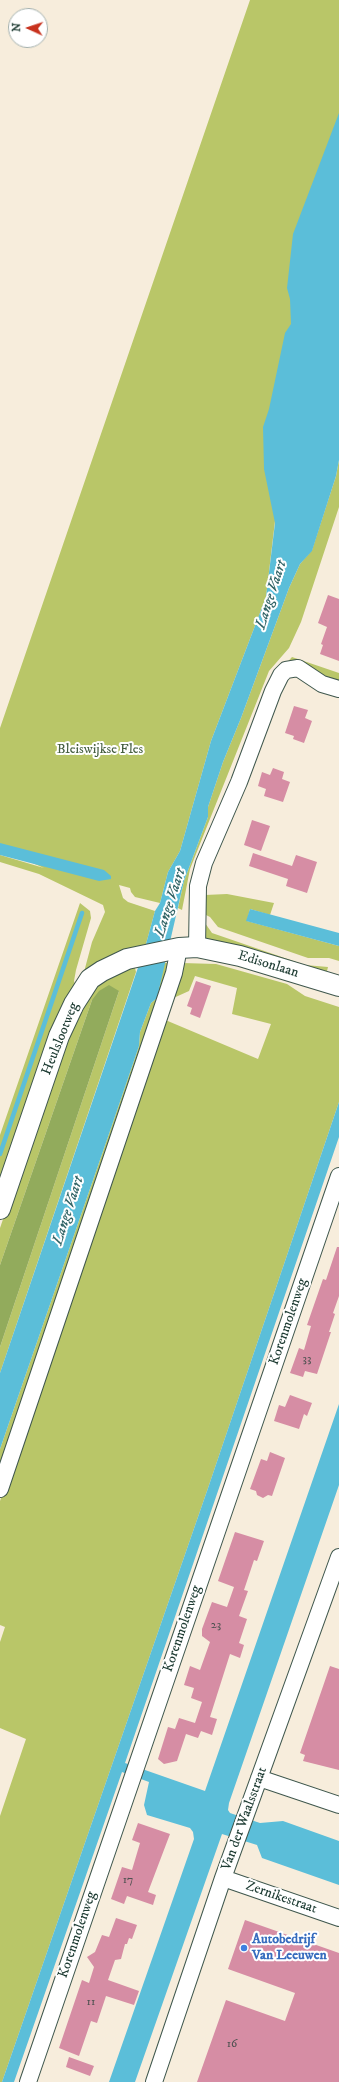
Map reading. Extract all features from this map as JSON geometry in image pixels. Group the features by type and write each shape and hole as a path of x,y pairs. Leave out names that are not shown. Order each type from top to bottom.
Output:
{"street":[{"path":"0,1489 174,973 188,947 198,886 204,863 239,782 273,691 281,675 286,670 298,668 322,684 339,689"},
{"name":"Heulslootweg","path":"0,1209 59,1036 74,1004 90,979 102,971 127,959 188,947"},
{"name":"Edisonlaan","path":"188,947 240,956 339,986"},
{"name":"Korenmolenweg","path":"28,2082 339,1176"},
{"name":"Van der Waalsstraat","path":"154,2082 223,1878 339,1557"},
{"path":"259,1778 339,1805"},
{"name":"Zernikestraat","path":"223,1878 339,1918"}],"green space":[{"name":"Bleiswijkse Fles","path":"250,0 339,0 339,315 275,521 266,597 211,741 180,851 168,872 160,903 135,897 130,888 119,885 123,898 128,902 155,911 146,944 115,953 84,972 92,942 105,912 103,905 39,874 0,862 0,855 44,868 0,849 0,728"},
{"path":"339,460 339,507 301,622 289,648 269,671 190,869 182,910 178,908 184,881 208,817 208,807 223,762 241,718 289,588 300,564 312,550 336,476"},
{"path":"292,657 339,673 339,684 283,667"},
{"path":"227,894 274,903 270,915 250,909 247,921 339,946 339,961 329,958 308,958 218,927 210,917 204,914 205,895"},
{"path":"80,903 90,911 91,918 76,970 74,981 76,988 0,1186 0,1135"},
{"path":"205,923 212,933 305,965 328,967 326,975 207,940 204,937"},
{"path":"164,963 173,963 0,1475 0,1449 139,1046 140,1032 151,1003 157,998"},
{"path":"182,963 216,964 287,984 305,996 339,1007 339,1102 207,1491 2,2082 0,2082 0,1816 26,1739 0,1728 0,1642 5,1627 0,1625 0,1501 163,1019 258,1059 271,1024 232,1014 237,988 195,976 189,991 169,1000"},
{"path":"134,964 136,972 0,1373 0,1347 119,991 92,1000 0,1265 0,1228 58,1059 71,1030 92,991 99,984"},
{"path":"109,985 119,991 0,1347 0,1265 92,1000 99,991"}],"water":[{"name":"Lange Vaart","path":"339,113 339,460 336,476 312,551 300,564 289,588 241,718 223,762 208,807 208,817 184,881 157,998 151,1003 140,1032 139,1046 0,1449 0,1373 146,944 155,911 160,903 168,872 180,851 211,741 266,597 275,523 264,469 263,427 269,409 285,333 291,324 290,299 287,288 293,234"},
{"path":"0,843 104,870 111,876 111,879 99,881 0,855"},
{"path":"250,909 339,933 339,946 246,921"},
{"path":"339,1102 339,1137 125,1763 205,1791 339,1404 339,1485 229,1803 228,1810 230,1813 260,1823 283,1821 339,1841 339,1885 262,1858 257,1845 222,1834 135,2082 109,2082 194,1839 193,1832 190,1828 147,1815 144,1805 149,1782 122,1772 14,2082 2,2082 207,1491"}],"building":[{"path":"328,595 339,599 339,661 320,654 323,645 321,644 327,627 318,623"},
{"path":"294,706 308,710 305,718 312,721 304,743 293,739 294,736 285,733"},
{"path":"273,768 284,772 282,779 290,782 283,802 264,796 266,789 258,786 262,772 270,775"},
{"path":"252,820 270,826 261,851 244,845"},
{"path":"253,853 292,866 296,855 317,862 307,893 286,886 288,879 249,866"},
{"path":"196,981 211,986 200,1018 190,1014 192,1008 187,1006"},
{"path":"337,1247 339,1247 339,1296 333,1313 335,1314 329,1332 331,1332 317,1374 305,1371 303,1377 290,1373 299,1348 304,1350 311,1326 307,1325 323,1279 326,1280"},
{"path":"290,1395 312,1403 307,1416 304,1414 299,1429 274,1421 279,1405 285,1407"},
{"path":"270,1452 285,1458 272,1496 268,1495 263,1498 257,1495 256,1491 250,1489 261,1459 267,1461"},
{"path":"235,1532 264,1541 257,1561 254,1560 244,1590 248,1591 239,1616 247,1619 239,1643 244,1645 240,1658 230,1654 210,1717 217,1719 212,1735 201,1731 198,1738 186,1734 177,1761 164,1764 158,1759 168,1727 175,1729 179,1718 195,1723 202,1702 191,1698 194,1688 184,1685 190,1666 200,1670 210,1642 202,1636 202,1629 212,1602 227,1607 234,1587 218,1581"},
{"path":"330,1666 339,1669 339,1770 303,1761 305,1755 300,1753"},
{"path":"138,1823 170,1834 148,1892 156,1895 153,1905 127,1896 124,1904 111,1899 122,1867 132,1870 140,1843 132,1840"},
{"path":"116,1918 137,1925 132,1939 129,1938 127,1944 125,1944 121,1959 115,1960 108,1980 139,1991 134,2005 106,1996 97,2023 91,2021 79,2056 59,2048 82,1980 89,1983 94,1967 87,1957 95,1952 102,1935 109,1937"},
{"path":"245,1920 339,1953 339,2082 197,2082 226,2000 285,2021 295,1993 228,1969"},
{"path":"69,2057 94,2066 90,2076 66,2067"}],"waterway":[{"path":"0,1154 82,913"}],"place":[{"name":"Autobedrijf Van Leeuwen","path":"244,1948"}]}
